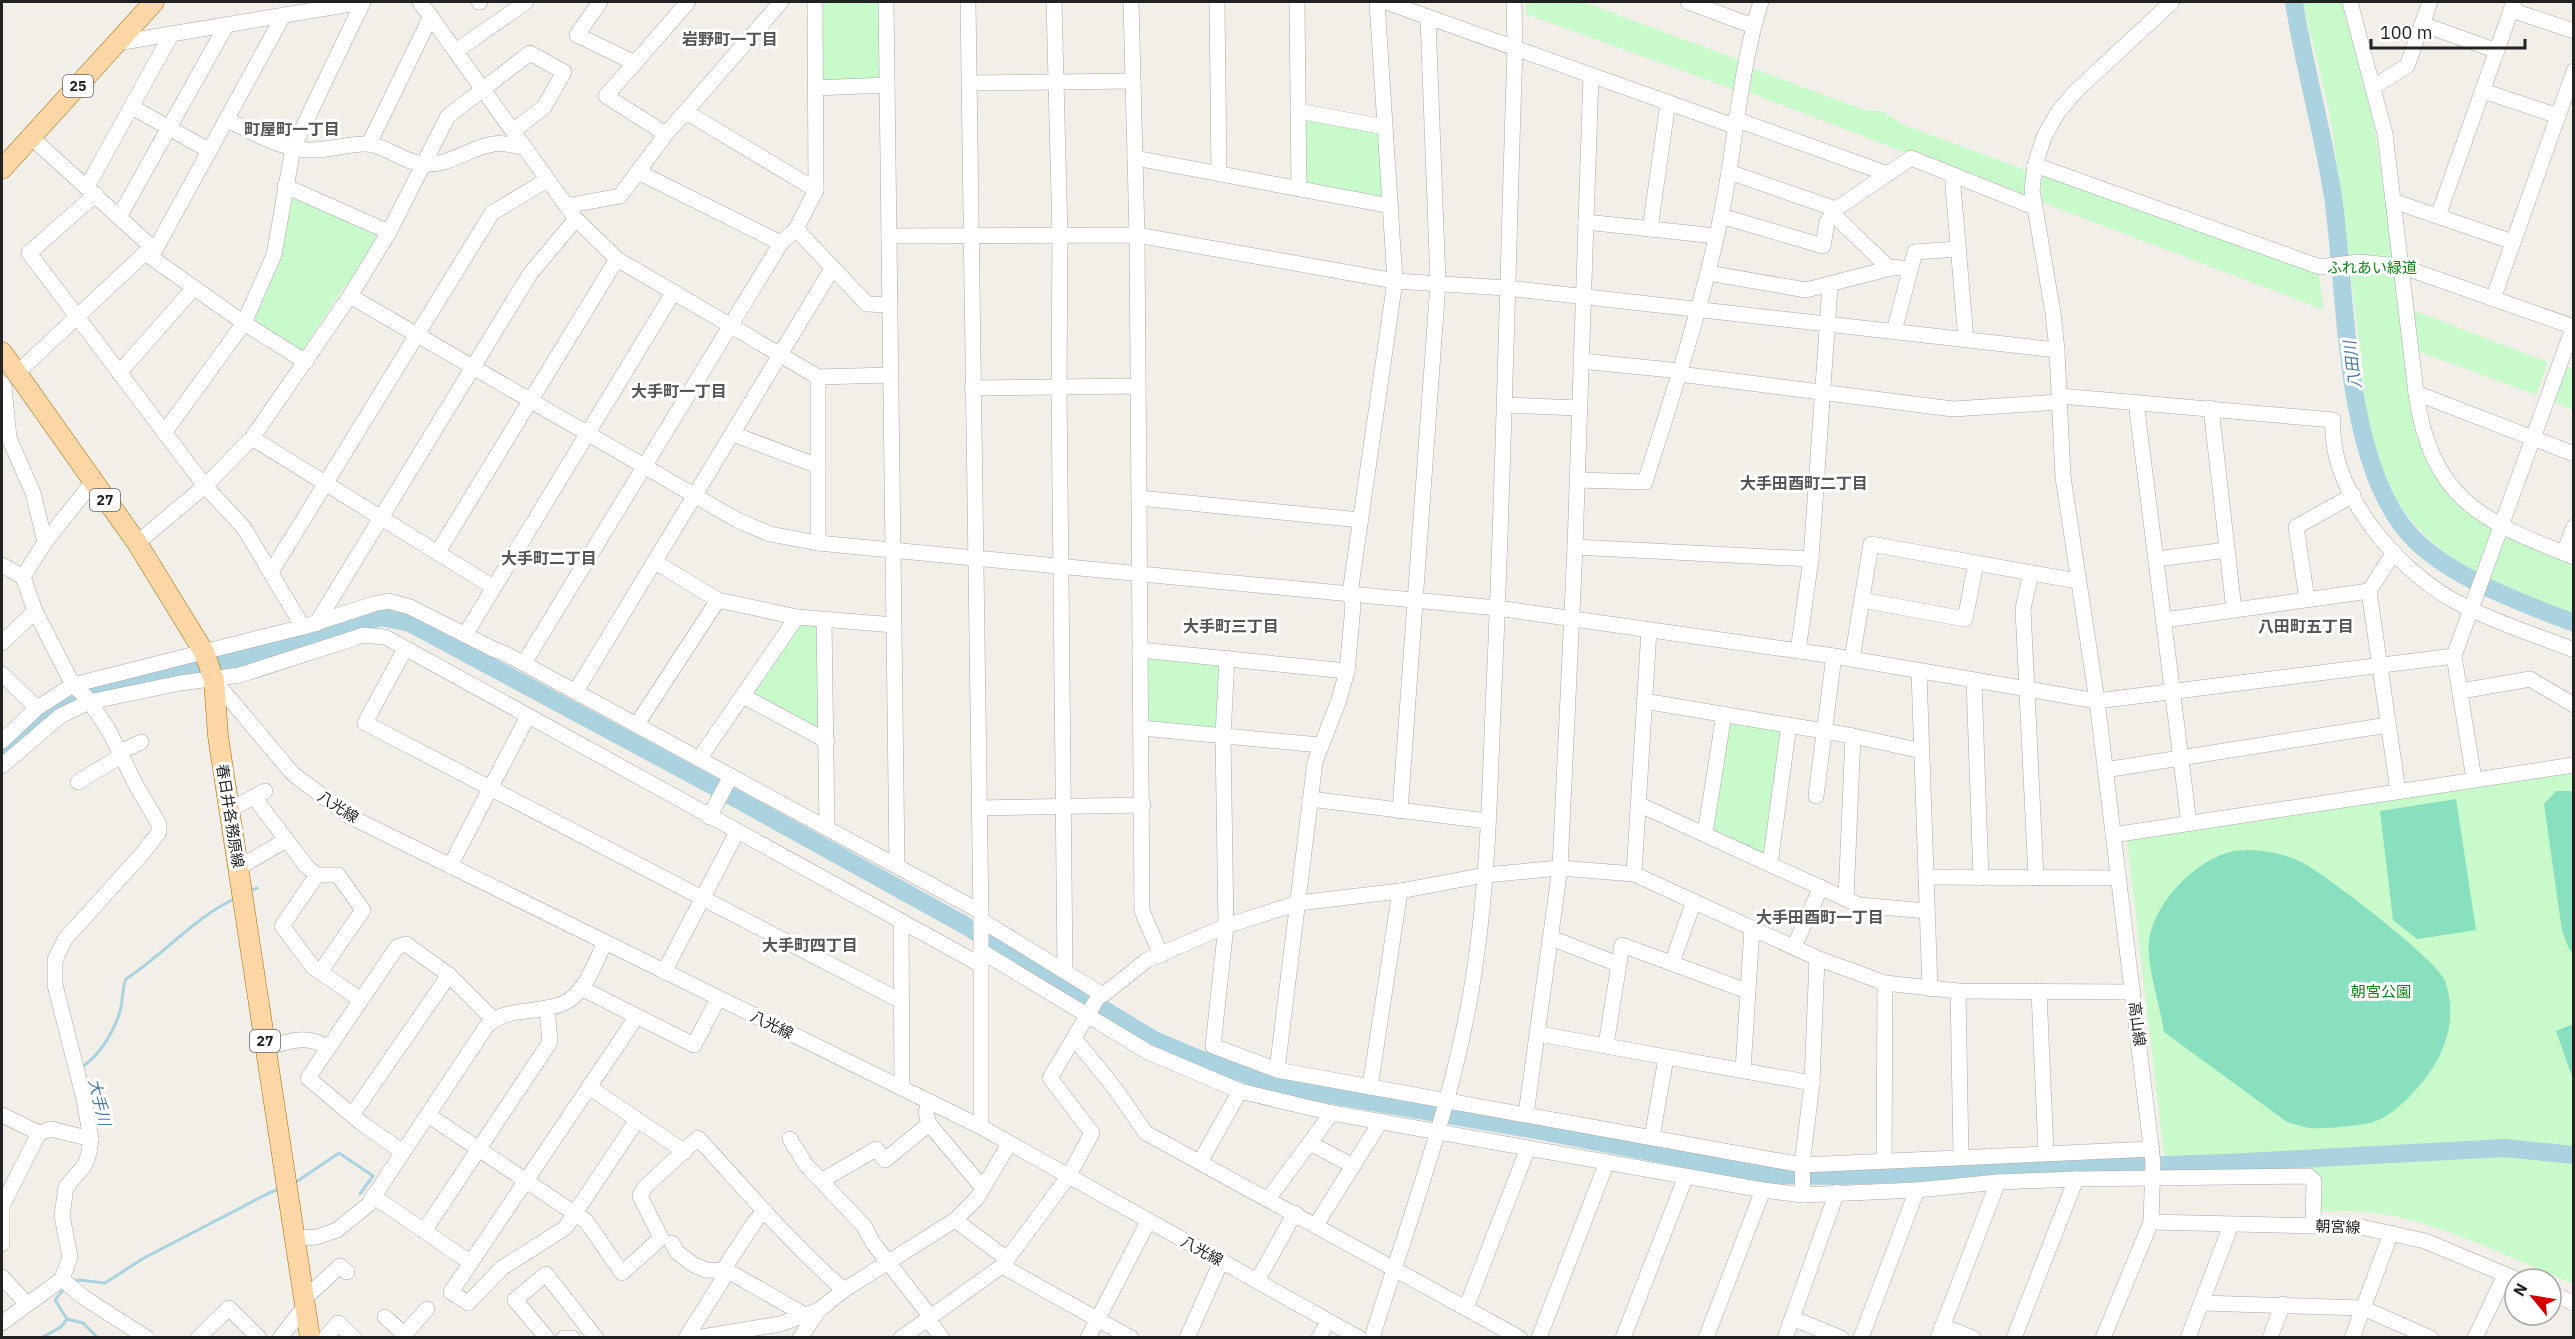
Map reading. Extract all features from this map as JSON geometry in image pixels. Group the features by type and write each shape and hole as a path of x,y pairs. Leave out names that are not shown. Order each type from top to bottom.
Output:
{"main road":[{"name":"25","path":"2,169 154,2"},
{"name":"春日井各務原線","path":"2,352 9,378 137,543 204,652 214,680 218,736 310,1338"}],"street":[{"path":"117,43 363,2"},
{"path":"164,433 244,323 274,255 293,148 363,2"},
{"path":"420,2 566,206 617,260 818,376 890,375"},
{"path":"456,51 526,2"},
{"path":"600,2 577,35 635,63"},
{"path":"666,134 606,96 688,2"},
{"path":"566,206 620,195 666,134 781,2"},
{"path":"524,663 781,243 796,229 816,190 814,2"},
{"path":"886,2 897,866"},
{"path":"968,2 981,916 981,1127"},
{"path":"1054,2 1060,236 1059,387 1065,972"},
{"path":"1131,2 1137,235 1142,911 1161,955"},
{"path":"1217,2 1219,174"},
{"path":"1297,2 1299,189"},
{"path":"1277,1070 1310,800 1320,745 1339,700 1347,671 1353,606 1350,593 1395,281 1377,2"},
{"path":"1386,2 1668,102 1735,122 1888,174"},
{"path":"1372,1338 1445,1102 1469,1002 1485,875 1504,405 1515,49 1514,2"},
{"path":"1688,2 1753,26"},
{"path":"1577,480 1645,482 1700,310 1721,216 1735,122 1753,26 1761,2"},
{"name":"高山線","path":"2103,1338 2151,1222 2153,1165 2097,701 2063,477 2057,350 2032,189 2035,165 2044,137 2064,105 2076,90 2172,2"},
{"path":"2350,2 2385,134 2420,423 2431,455 2442,474 2471,508 2500,526 2569,555 2574,526"},
{"path":"2373,87 2407,66 2430,2"},
{"path":"2438,216 2512,6 2574,31"},
{"path":"45,542 33,493 9,438 4,387 9,378 150,251 228,120 283,16"},
{"path":"369,144 431,16"},
{"path":"1400,811 1438,284 1428,18"},
{"path":"2422,24 2497,51"},
{"path":"120,217 226,26"},
{"path":"171,35 132,107 92,191 29,253 76,319 205,486 244,528 271,572 310,625"},
{"path":"137,543 205,486 252,438 350,296 389,232 448,116 530,53 564,72 544,107 513,130"},
{"path":"2493,299 2574,71"},
{"path":"1526,1114 1539,1034 1560,868 1575,547 1591,75"},
{"path":"969,83 1133,81"},
{"path":"815,88 887,86"},
{"path":"2483,91 2558,116"},
{"path":"1650,229 1668,102"},
{"path":"132,107 210,151"},
{"path":"1298,111 1385,127"},
{"path":"686,112 816,190"},
{"path":"228,120 280,145 293,148 310,150 369,144 408,161 423,164 443,163 470,150 496,143 524,147"},
{"path":"31,137 120,217 150,251 193,289 306,362"},
{"path":"1135,158 1391,206"},
{"path":"1721,216 1823,246 1827,222 1835,211 1911,159 2034,207"},
{"path":"2035,165 2320,267 2359,262 2400,266 2573,326 2454,656 2474,779"},
{"path":"638,172 781,243"},
{"path":"1729,172 1835,211 1890,269"},
{"path":"1955,176 1953,186 1966,339"},
{"path":"271,572 492,213 547,180"},
{"path":"285,186 389,232"},
{"path":"2393,201 2513,242"},
{"path":"310,625 382,518 530,274 576,219"},
{"path":"1586,222 1716,236"},
{"path":"796,229 867,304 890,304"},
{"path":"889,236 1137,235 1395,281 1507,288 2057,350"},
{"path":"1894,331 1915,252 1958,249"},
{"path":"438,552 617,260"},
{"path":"576,692 832,269"},
{"path":"1708,273 1806,290 1830,286 1890,269 1910,270"},
{"path":"1798,651 1811,559 1830,286"},
{"path":"119,373 193,289"},
{"path":"465,635 673,293"},
{"path":"350,296 737,520 770,534 818,543 1497,608 1834,656 2097,701 2454,656"},
{"path":"1581,361 1671,370 1679,374 1953,409 2060,399 2136,402 2333,420 2337,452 2353,495 2377,535 2413,571 2435,588 2471,608 2574,650"},
{"path":"818,376 818,543"},
{"path":"972,388 1137,386"},
{"path":"2416,393 2574,454"},
{"path":"2136,402 2189,823"},
{"path":"1504,405 1579,408"},
{"path":"2211,408 2234,610"},
{"path":"733,434 818,466"},
{"path":"252,438 493,587"},
{"path":"23,577 45,542 92,483"},
{"path":"2307,599 2296,527 2353,495"},
{"path":"1139,498 1360,520"},
{"path":"1852,659 1871,544 2077,581"},
{"path":"1575,547 1811,559"},
{"path":"2156,559 2227,550"},
{"path":"2394,552 2369,591 2398,791"},
{"path":"655,562 718,600 797,617 894,625"},
{"path":"1862,600 1965,619 1976,563"},
{"path":"2,565 23,577 35,611 81,693 108,729 159,824 159,832 143,853 65,939 55,960 55,984 84,1099 91,1139 89,1153 85,1165 66,1186 62,1216 70,1257 62,1279 2,1323"},
{"path":"2031,573 2023,609 2036,878"},
{"path":"2164,620 2369,591"},
{"path":"637,724 718,600"},
{"path":"2,741 37,708 204,652 346,616 389,601 410,607 524,663 637,724 730,778 897,866 981,916 1065,972 1094,1004 1148,1052 1240,1090 1332,1113 1438,1129 1528,1148 1763,1190 1803,1195 2076,1179 2153,1165"},
{"path":"2,642 35,611"},
{"path":"346,616 354,636"},
{"path":"699,759 797,617"},
{"path":"824,620 827,828"},
{"path":"1634,874 1649,630"},
{"path":"2,766 60,716 81,693 214,680 240,675 354,636 385,637 711,814 737,832 901,921 981,958 1094,1004"},
{"path":"405,649 365,723 901,1001"},
{"path":"1140,650 1347,671"},
{"path":"1816,796 1834,656"},
{"path":"1227,658 1223,736 1226,926 1213,1046 1277,1070 1802,1165 2046,1152 2153,1165 2309,1176 2314,1181 2313,1226"},
{"path":"1919,672 1930,989"},
{"path":"2,674 37,708"},
{"name":"八光線","path":"214,680 293,774 349,816 981,1127 1359,1338"},
{"path":"2461,691 2530,680 2574,705"},
{"path":"1974,681 1981,878"},
{"path":"743,696 827,741"},
{"path":"1644,701 1853,736 1922,751"},
{"path":"1705,834 1724,714"},
{"path":"450,866 528,716"},
{"path":"1770,864 1789,725"},
{"path":"2105,770 2388,725"},
{"path":"1142,728 1320,745"},
{"path":"1846,899 1853,736"},
{"path":"78,782 141,742"},
{"path":"2112,835 2574,765"},
{"path":"711,814 730,778"},
{"path":"230,810 259,794 286,840 307,867 317,875 338,875 363,909 320,972"},
{"path":"1310,800 1487,820"},
{"path":"1638,804 1859,905 1927,911"},
{"path":"979,807 1143,806"},
{"path":"664,972 737,832"},
{"path":"238,868 286,840"},
{"path":"901,1338 1004,1262 1068,1177 1092,1133 1050,1078 1094,1004 1147,960 1226,926 1298,903 1400,891 1485,875 1560,868 1634,874 1817,958 1885,983 1958,991 2133,992"},
{"path":"317,875 282,926 313,967 361,1000"},
{"path":"1926,877 2118,878"},
{"path":"1794,947 1821,887"},
{"path":"1370,1087 1400,891"},
{"path":"1672,963 1694,901"},
{"path":"901,921 902,1088"},
{"path":"1743,1070 1752,928"},
{"path":"1551,938 1618,964"},
{"path":"295,1238 317,1237 337,1230 368,1205 493,1020 503,1015 565,1003 581,988 605,943"},
{"path":"403,1152 352,1115 308,1078 397,947 406,944 449,975 493,1020"},
{"path":"1606,1045 1622,945 1747,991"},
{"path":"1803,1195 1802,1165 1812,1083 1817,958"},
{"path":"352,1115 449,975"},
{"path":"1884,1161 1885,983"},
{"path":"581,988 694,1045 718,999"},
{"path":"1958,991 1962,1156"},
{"path":"2039,991 2046,1152"},
{"path":"423,1231 550,1042 547,1008"},
{"path":"636,1016 451,1292 468,1303 502,1268 565,1228 637,1120"},
{"path":"1539,1034 1812,1083"},
{"path":"1074,1038 1113,1086 1146,1134 1520,1338"},
{"path":"266,1047 304,1039 317,1041 328,1048"},
{"path":"1652,1137 1666,1058"},
{"path":"589,1087 685,1152"},
{"path":"1200,1162 1240,1090"},
{"path":"930,1102 926,1112 929,1124 978,1182 984,1186"},
{"path":"1268,1199 1332,1113"},
{"path":"2,1115 39,1133"},
{"path":"428,1115 586,1221 622,1273 661,1238 640,1196 645,1187 698,1138 823,1272 843,1290"},
{"path":"1316,1225 1381,1122"},
{"path":"821,1180 876,1149 885,1160 929,1124"},
{"path":"2,1244 2,1206 39,1133 51,1128 91,1139"},
{"path":"790,1139 806,1165 864,1226 873,1243 929,1317 942,1338"},
{"path":"1310,1143 1353,1166"},
{"path":"696,1338 780,1324 812,1312 955,1220 968,1209 1010,1144"},
{"path":"1466,1308 1528,1148"},
{"path":"1539,1338 1607,1162"},
{"path":"1623,1338 1686,1176"},
{"path":"2014,1338 2076,1179"},
{"path":"1973,1338 1940,1332 1998,1182"},
{"path":"1706,1338 1763,1190"},
{"path":"1861,1338 1917,1190"},
{"path":"1785,1338 1837,1192"},
{"path":"373,1196 471,1263"},
{"path":"686,1338 756,1220 765,1211"},
{"path":"1257,1281 1294,1213"},
{"path":"955,1220 1004,1262 1131,1338"},
{"path":"1088,1338 1148,1222"},
{"name":"朝宮線","path":"2151,1222 2361,1227 2425,1241 2503,1274"},
{"path":"2188,1338 2231,1225"},
{"path":"2352,1338 2391,1233"},
{"path":"672,1243 678,1253 693,1265 706,1270 725,1271 812,1312"},
{"path":"1187,1338 1221,1262"},
{"path":"280,1338 305,1302 340,1266 347,1272"},
{"path":"547,1338 514,1300 546,1274 596,1338"},
{"path":"2,1277 27,1304"},
{"path":"62,1279 83,1297 147,1338"},
{"path":"2475,1338 2503,1289"},
{"path":"2201,1303 2364,1308 2431,1338"},
{"path":"2270,1338 2283,1304"},
{"path":"198,1338 229,1308 259,1338"},
{"path":"385,1317 403,1336 427,1309"},
{"path":"800,1338 812,1312"},
{"path":"1792,1318 1841,1338"},
{"path":"1319,1338 1328,1321"},
{"path":"325,1338 338,1323 354,1338"},
{"path":"564,1338 572,1338"}],"green space":[{"path":"821,2 878,3 879,77 876,80 824,81 820,78"},
{"path":"1526,2 1583,2 1742,61 1735,90 1526,14"},
{"name":"ふれあい緑道","path":"2303,2 2345,2 2369,94 2394,256 2414,428 2425,458 2439,482 2474,517 2519,542 2573,564 2573,614 2491,580 2452,558 2410,519 2394,495 2375,456 2366,419 2360,347 2332,130"},
{"path":"1752,68 1864,110 1882,111 1904,125 2028,171 2026,196 2023,198 1748,92"},
{"path":"1307,117 1378,131 1385,197 1382,200 1303,183 1303,120"},
{"path":"2045,174 2319,275 2324,310 2041,202 2042,177"},
{"path":"292,194 380,233 352,282 344,287 302,351 252,323"},
{"path":"2410,309 2548,362 2536,395 2415,350"},
{"path":"2566,366 2573,369 2573,410 2554,402"},
{"path":"817,623 821,727 815,731 751,696 798,624"},
{"path":"1151,656 1215,662 1218,665 1219,727 1216,730 1152,724 1149,721 1148,659"},
{"path":"1727,718 1782,729 1765,854 1711,829"},
{"name":"朝宮公園","path":"2573,770 2573,1284 2563,1280 2563,1267 2533,1267 2472,1241 2419,1223 2366,1212 2321,1211 2318,1208 2317,1173 2170,1173 2166,1171 2127,841 2130,837"},
{"path":"2556,791 2573,791 2573,953 2562,931 2544,804"},
{"path":"2456,799 2476,930 2417,939 2393,920 2380,811"},
{"path":"2248,850 2284,855 2305,864 2358,901 2404,938 2438,970 2445,981 2449,997 2449,1029 2439,1058 2410,1096 2384,1117 2373,1122 2323,1128 2309,1128 2287,1122 2164,1032 2149,955 2149,939 2154,923 2173,891 2200,866 2230,852"},
{"path":"2573,1024 2573,1079 2556,1031"}],"waterway":[{"name":"八田川","path":"2294,2 2333,197 2346,328 2360,422 2372,466 2389,504 2411,536 2445,564 2487,587 2574,623"},
{"path":"2,754 48,712 76,695 104,687 232,661 380,617 410,623 717,788 961,923 1154,1040 1197,1058 1284,1087 1530,1129 1769,1175 1840,1176 2227,1163 2504,1148 2574,1155"},
{"name":"大手川","path":"248,892 257,888"},
{"name":"大手川","path":"82,1067 101,1048 111,1032 119,1015 126,979 193,925 236,898"},
{"path":"293,1184 339,1153 373,1176 360,1194"},
{"path":"73,1282 79,1280 105,1283 144,1258 281,1188"},
{"name":"大手川","path":"41,1338 61,1327 67,1319 55,1300 65,1288"},
{"path":"67,1319 83,1323 98,1338"}],"district":[{"name":"岩野町一丁目","path":"730,39"},
{"name":"町屋町一丁目","path":"292,129"},
{"name":"大手町一丁目","path":"679,391"},
{"name":"大手田酉町二丁目","path":"1804,483"},
{"name":"大手町二丁目","path":"549,558"},
{"name":"大手町三丁目","path":"1231,626"},
{"name":"八田町五丁目","path":"2306,626"},
{"name":"大手田酉町一丁目","path":"1820,917"},
{"name":"大手町四丁目","path":"810,945"}]}
